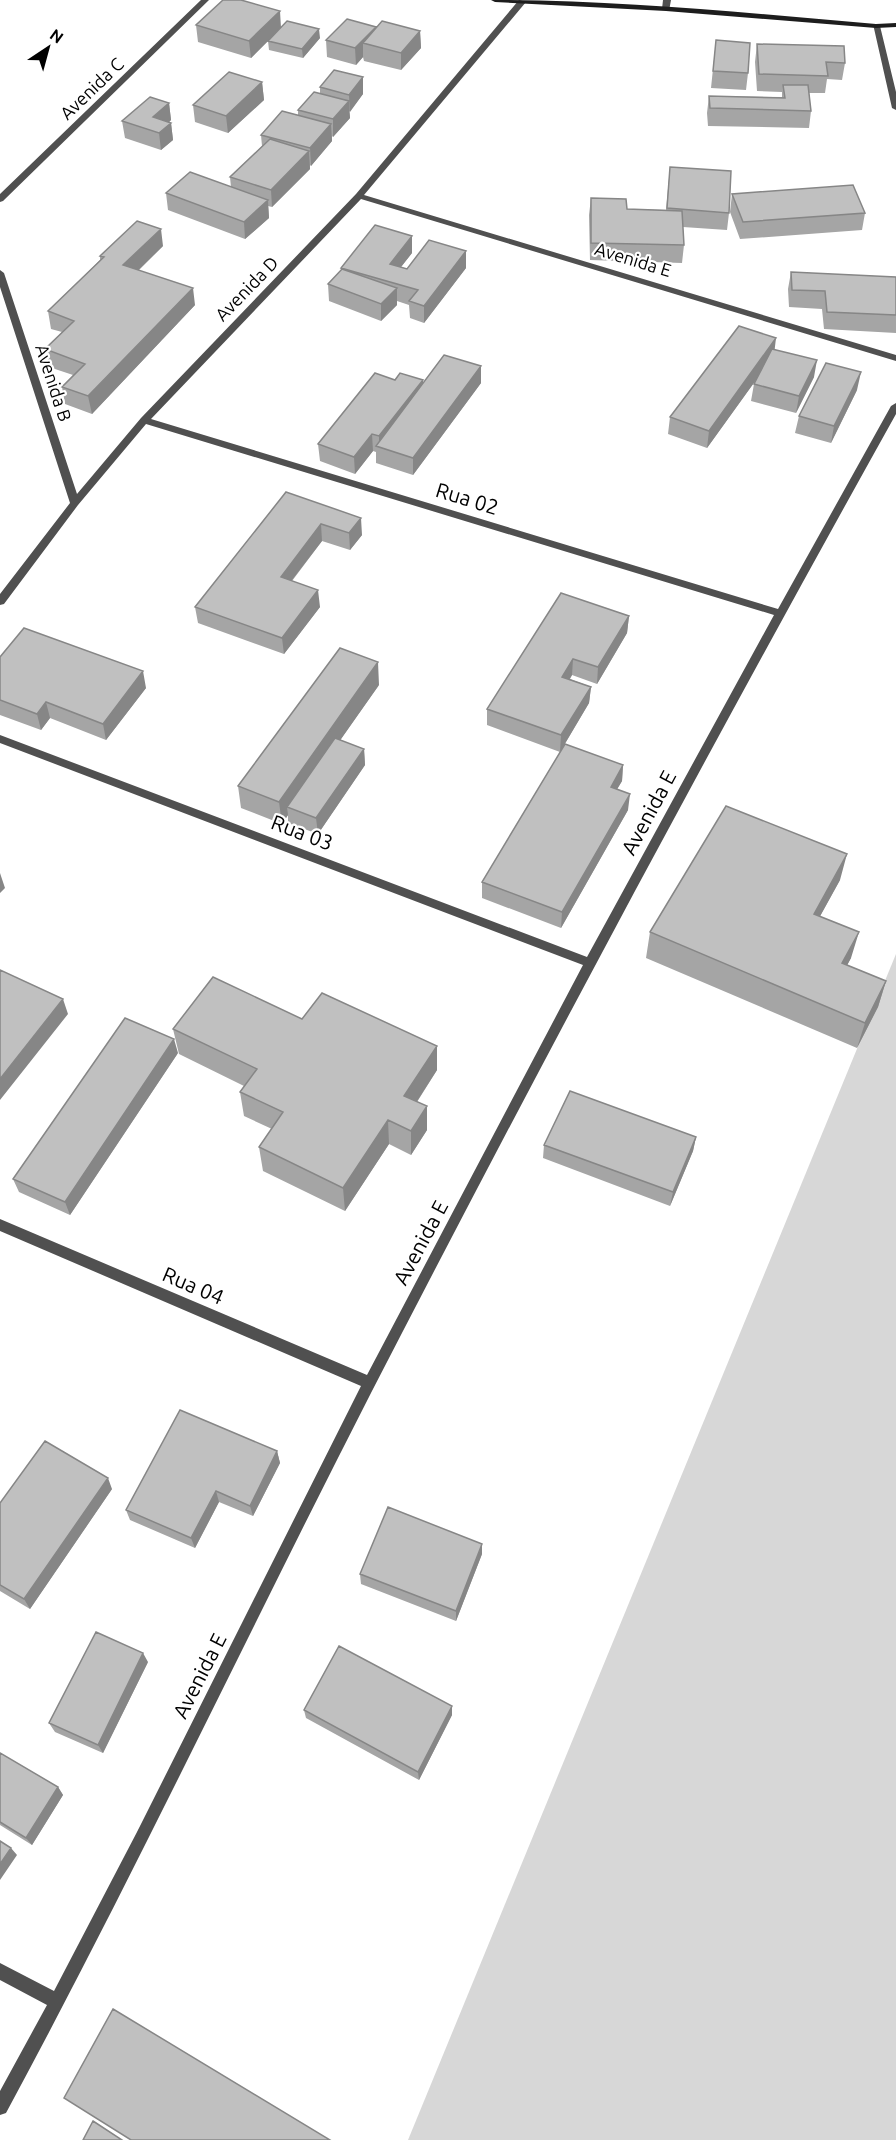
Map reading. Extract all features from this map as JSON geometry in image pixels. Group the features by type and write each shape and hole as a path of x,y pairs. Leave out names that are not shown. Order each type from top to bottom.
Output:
{"main road":[{"path":"495,0 666,9 876,26 896,25"}],"street":[{"name":"Avenida C","path":"0,199 205,0"},
{"path":"666,9 667,0"},
{"name":"Avenida D","path":"0,601 75,503 144,420 359,196 522,2"},
{"path":"876,26 896,108"},
{"name":"Avenida E","path":"359,196 896,358"},
{"name":"Avenida B","path":"0,273 75,503"},
{"name":"Avenida E","path":"0,2107 58,2002 370,1383 589,963 779,613 896,406"},
{"name":"Rua 02","path":"144,420 779,613"},
{"name":"Rua 03","path":"0,739 589,963"},
{"name":"Rua 04","path":"0,1225 370,1383"},
{"path":"0,1971 58,2002"}],"shaded area":[{"path":"896,954 896,2140 408,2140"}],"building":[{"path":"223,0 241,0 280,11 249,41 196,25"},
{"path":"347,19 376,27 355,48 326,40"},
{"path":"287,21 319,29 302,49 268,41"},
{"path":"382,21 420,31 401,53 363,43"},
{"path":"716,40 750,43 748,73 713,71"},
{"path":"757,44 844,46 845,63 826,62 828,76 759,74"},
{"path":"334,70 363,77 349,95 320,87"},
{"path":"229,72 262,82 226,116 193,105"},
{"path":"783,85 808,85 811,111 710,108 709,96 785,98"},
{"path":"314,92 349,101 333,119 298,110"},
{"path":"150,97 169,103 153,117 171,123 159,133 122,121"},
{"path":"282,111 331,124 310,148 261,135"},
{"path":"270,139 309,151 271,190 230,177"},
{"path":"670,167 731,171 729,213 667,208"},
{"path":"190,172 268,200 244,222 166,193"},
{"path":"853,185 865,213 743,222 732,194"},
{"path":"591,198 626,199 627,209 682,211 684,245 591,243"},
{"path":"137,221 161,229 123,265 193,288 88,396 62,387 85,364 45,349 74,321 48,311 104,257 100,256"},
{"path":"375,225 412,236 390,264 407,269 429,240 466,251 424,306 409,301 418,290 341,268"},
{"path":"342,269 397,288 381,304 328,284"},
{"path":"791,272 896,277 896,315 827,312 825,291 792,290"},
{"path":"739,326 776,338 709,431 670,417"},
{"path":"772,349 817,360 799,396 754,384"},
{"path":"444,355 481,366 413,458 376,446"},
{"path":"826,363 861,372 834,426 799,416"},
{"path":"375,373 395,380 400,373 423,380 379,436 372,434 354,457 318,444"},
{"path":"286,492 361,518 349,533 321,524 281,577 318,590 282,638 195,607"},
{"path":"561,593 629,616 598,667 573,659 562,677 591,687 561,735 487,709"},
{"path":"24,628 143,671 103,724 46,702 37,714 0,700 0,657"},
{"path":"340,648 378,662 279,802 238,786"},
{"path":"335,738 364,749 316,818 287,807"},
{"path":"565,744 623,765 611,787 630,794 562,912 482,882"},
{"path":"726,806 847,854 814,914 859,932 842,963 886,981 865,1023 650,932"},
{"path":"0,970 63,999 0,1079"},
{"path":"213,977 302,1019 322,993 437,1046 404,1096 427,1106 411,1131 388,1120 343,1188 259,1147 283,1112 240,1092 257,1069 173,1029"},
{"path":"125,1018 174,1039 65,1202 13,1179"},
{"path":"570,1091 696,1137 673,1192 544,1145"},
{"path":"180,1410 277,1451 250,1506 216,1491 191,1538 126,1510"},
{"path":"45,1441 108,1478 24,1599 0,1585 0,1503"},
{"path":"388,1507 482,1544 456,1611 360,1574"},
{"path":"96,1632 143,1653 98,1745 49,1723"},
{"path":"339,1646 452,1706 418,1772 304,1710"},
{"path":"0,1753 58,1787 26,1838 0,1822"},
{"path":"0,1841 11,1848 0,1864"},
{"path":"113,2009 330,2140 131,2140 64,2098"},
{"path":"93,2121 122,2140 83,2140"}]}
